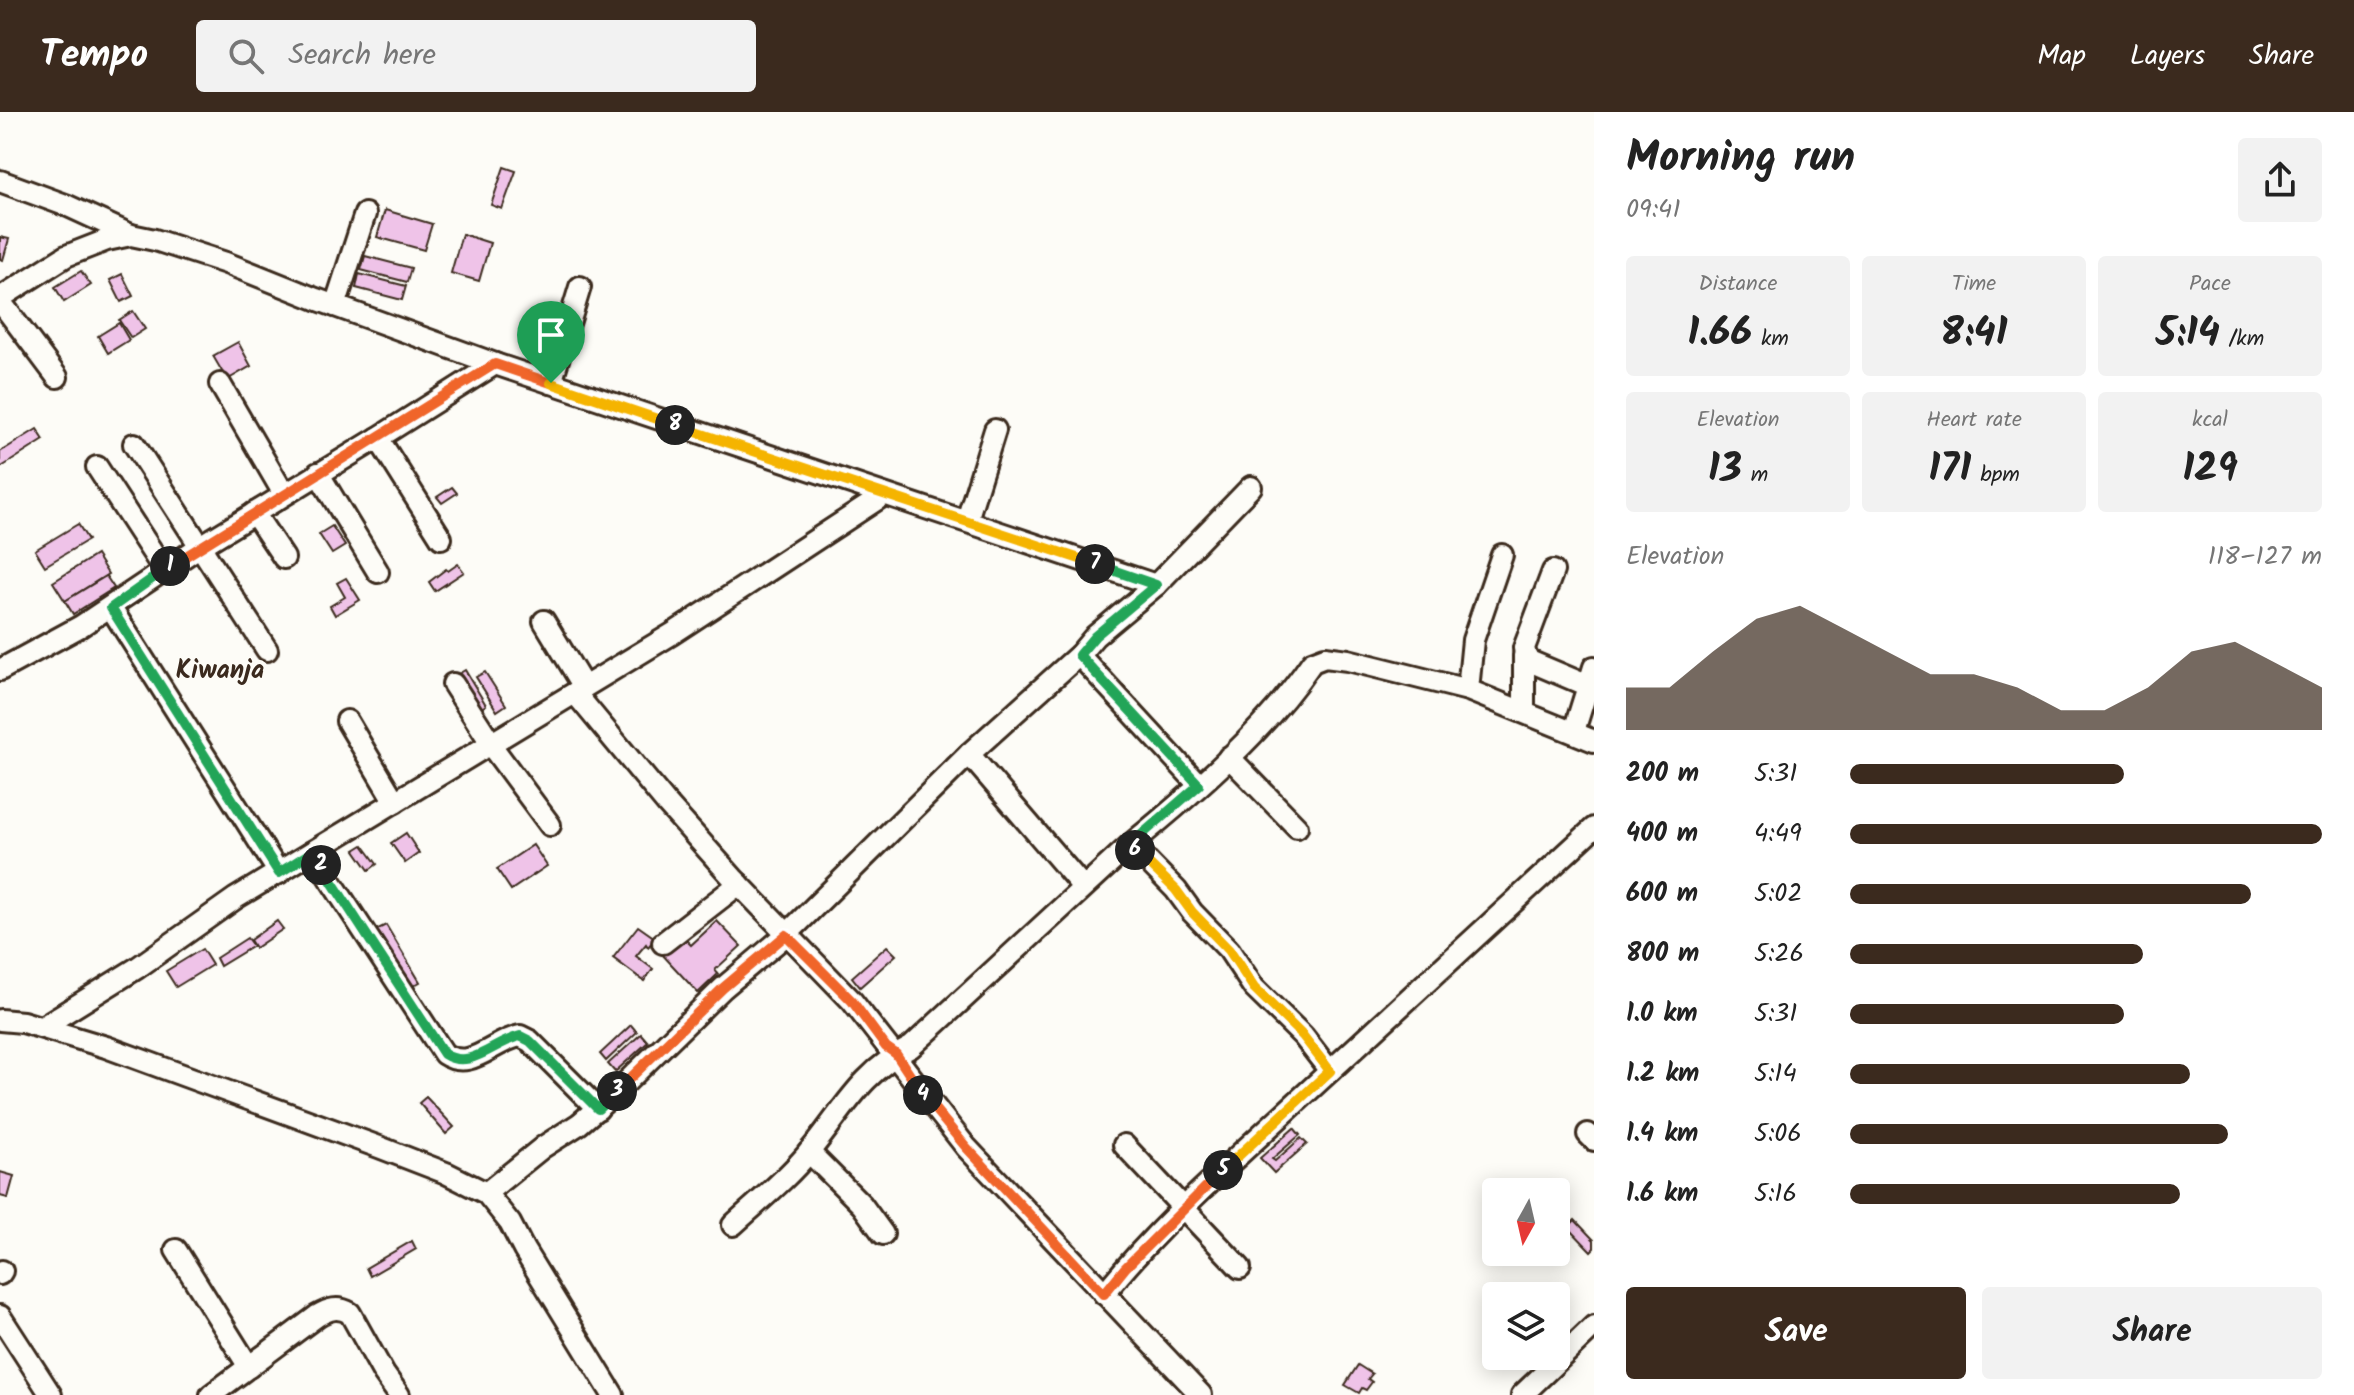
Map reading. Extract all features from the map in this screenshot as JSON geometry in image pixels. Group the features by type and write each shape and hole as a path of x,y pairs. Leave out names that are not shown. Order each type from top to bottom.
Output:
{"street":[{"path":"0,181 68,206 131,235 226,263 495,364 1156,585"},
{"path":"335,306 365,214"},
{"path":"57,377 0,300 66,256 107,240 131,235"},
{"path":"551,383 580,287"},
{"path":"0,670 111,608 199,547 495,364"},
{"path":"220,384 284,494"},
{"path":"967,520 995,430"},
{"path":"378,438 441,538"},
{"path":"134,444 267,650"},
{"path":"97,467 164,570"},
{"path":"318,473 378,572"},
{"path":"486,1193 511,1171 598,1109 723,988 786,935 969,754 1079,655 1095,636 1156,585 1251,487"},
{"path":"42,1027 137,968 236,898 672,634 884,495"},
{"path":"254,513 284,558"},
{"path":"1468,690 1473,640 1502,555"},
{"path":"1524,711 1524,648 1553,571"},
{"path":"111,608 279,873"},
{"path":"544,621 580,690 667,804 786,935 852,1001 966,1147 1201,1395"},
{"path":"1079,655 1199,785"},
{"path":"1524,655 1527,660 1590,676 1574,731"},
{"path":"733,1225 809,1152 863,1080 896,1054 911,1047 1083,887 1199,785 1260,725 1312,662 1325,657 1348,660 1468,690 1594,741"},
{"path":"453,684 490,744 550,825"},
{"path":"347,721 395,802"},
{"path":"969,754 1083,887"},
{"path":"1229,757 1297,827"},
{"path":"1104,1294 1184,1207 1594,828"},
{"path":"1131,844 1229,950 1254,988 1303,1036 1330,1071"},
{"path":"312,852 444,1054 454,1061 465,1061 520,1036 530,1041 598,1109"},
{"path":"663,943 739,884"},
{"path":"0,1020 42,1027 106,1047 379,1147 446,1173 486,1193 510,1223 608,1393"},
{"path":"1124,1145 1240,1268"},
{"path":"809,1152 862,1205 883,1234"},
{"path":"176,1250 249,1367"},
{"path":"211,1395 317,1316 334,1308 350,1313 399,1395"},
{"path":"0,1316 51,1395"},
{"path":"1522,1395 1594,1326"}],"building":[{"path":"504,167 516,171 502,209 491,205"},
{"path":"385,210 432,224 424,250 377,237"},
{"path":"462,234 490,243 479,281 451,273"},
{"path":"0,237 9,239 3,260 0,259"},
{"path":"365,256 411,268 407,282 361,270"},
{"path":"81,271 91,285 64,302 55,287"},
{"path":"122,274 133,296 121,302 110,280"},
{"path":"359,274 406,286 402,300 356,288"},
{"path":"133,311 145,329 131,338 119,320"},
{"path":"119,323 129,340 108,353 98,336"},
{"path":"238,342 251,366 227,380 213,356"},
{"path":"37,429 44,440 0,468 0,452"},
{"path":"452,487 457,493 442,503 437,497"},
{"path":"78,524 88,540 45,566 35,550"},
{"path":"332,526 345,546 332,554 319,534"},
{"path":"96,555 108,574 65,601 53,582"},
{"path":"458,564 464,572 435,591 429,582"},
{"path":"106,576 114,588 73,614 65,601"},
{"path":"346,578 360,600 335,615 330,606 345,597 337,583"},
{"path":"465,670 486,705 477,711 455,676"},
{"path":"485,672 506,705 497,711 476,677"},
{"path":"406,833 419,853 405,863 391,843"},
{"path":"363,845 377,864 369,870 355,850"},
{"path":"533,845 547,866 511,890 497,869"},
{"path":"277,921 283,929 255,948 250,940"},
{"path":"717,921 741,946 715,970 718,974 698,993 660,952 680,934 691,945"},
{"path":"386,925 420,982 411,987 376,930"},
{"path":"638,926 655,938 636,956 653,969 644,981 613,958"},
{"path":"247,938 253,946 220,966 216,958"},
{"path":"887,946 896,955 860,987 852,977"},
{"path":"202,949 212,965 176,987 166,971"},
{"path":"631,1025 637,1032 606,1061 600,1054"},
{"path":"641,1034 648,1042 615,1072 608,1064"},
{"path":"426,1097 454,1127 446,1134 419,1103"},
{"path":"1294,1128 1300,1135 1272,1159 1275,1161 1301,1138 1307,1144 1274,1173 1260,1158"},
{"path":"0,1172 14,1176 8,1198 0,1196"},
{"path":"1575,1220 1594,1240 1591,1251 1570,1229"},
{"path":"412,1241 416,1249 370,1276 366,1268"},
{"path":"1358,1365 1372,1374 1368,1379 1372,1382 1359,1393 1345,1385"}],"district":[{"name":"Kiwanja","path":"220,671"}],"route":[{"path":"495,364 551,383 1156,585 1095,636 1079,655 1199,785 1131,844 1229,950 1254,988 1303,1036 1330,1071 1184,1207 1104,1294 966,1147 852,1001 786,935 723,988 598,1109 530,1041 520,1036 465,1061 454,1061 444,1054 312,852 279,873 111,608 199,547 495,364"}]}
